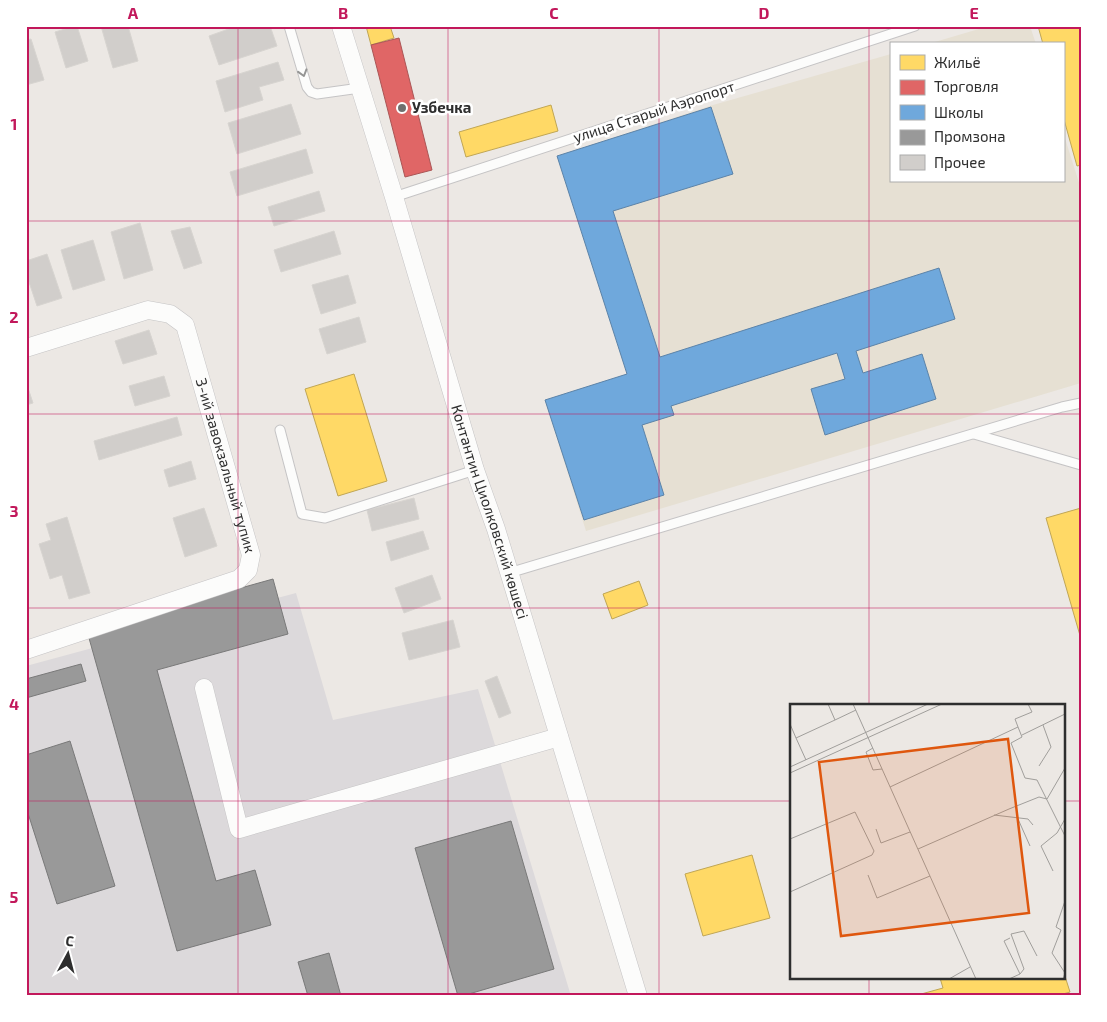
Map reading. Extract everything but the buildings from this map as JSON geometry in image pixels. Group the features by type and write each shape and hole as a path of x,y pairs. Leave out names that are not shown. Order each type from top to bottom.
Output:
{"street":[{"name":"Контантин Циолковский көшесі","path":"341,26 475,470 496,529 638,996"},
{"name":"3-ий завокзальный тупик","path":"26,348 148,310 170,314 185,325 251,555 248,570 239,579 26,650"},
{"path":"204,688 239,829 559,737"}],"lane":[{"path":"289,26 311,92 317,94 360,88"},
{"name":"улица Старый Аэропорт","path":"394,197 915,26"},
{"path":"509,573 1081,403"},
{"path":"280,430 302,514 325,518 475,470"},
{"path":"974,434 1081,466"}],"shaded area":[{"path":"989,26 1030,26 1035,42 935,42"},
{"path":"890,54 890,182 1064,182 1064,135 1081,189 1081,383 586,531 545,400 627,374 557,156 713,105"},
{"path":"296,593 333,720 478,689 571,996 26,996 26,666"}],"place":[{"name":"Узбечка","path":"402,108"}]}
